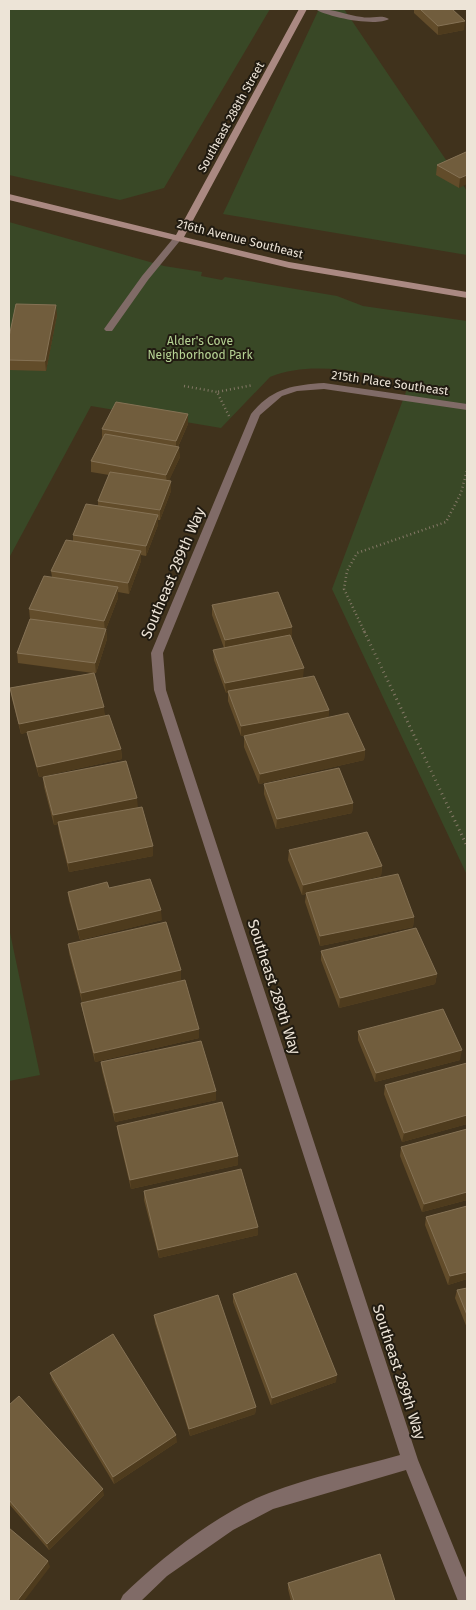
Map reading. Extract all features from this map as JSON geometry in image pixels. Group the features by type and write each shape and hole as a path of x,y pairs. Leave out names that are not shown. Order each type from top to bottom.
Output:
{"street":[{"path":"302,11 319,9 363,20 385,19"},
{"name":"Southeast 288th Street","path":"179,237 302,11"},
{"name":"216th Avenue Southeast","path":"9,197 289,265 467,295"},
{"path":"109,329 145,278 179,237"},
{"name":"215th Place Southeast","path":"279,394 296,388 324,386 467,407"},
{"name":"Southeast 289th Way","path":"279,394 256,414 157,653 160,690 410,1460 467,1601"},
{"path":"129,1601 161,1570 227,1524 270,1501 410,1460"}],"path":[{"path":"184,386 217,392"},
{"path":"467,470 461,493 446,522 357,553 347,571 344,589 467,846"}],"green space":[{"path":"9,9 270,9 164,188 120,200 9,175"},
{"path":"319,9 344,9 467,191 467,255 223,214"},
{"name":"Alder's Cove Neighborhood Park","path":"9,222 164,266 202,272 201,276 222,280 225,277 337,296 363,306 467,321 467,875 332,589 410,381 340,370 304,369 287,372 270,377 221,428 91,406 9,558"},
{"path":"9,928 40,1075 9,1081"}],"building":[{"path":"420,9 452,9 465,21 438,26"},
{"path":"466,152 467,175 460,178 437,165"},
{"path":"16,304 56,305 45,361 9,360 9,337"},
{"path":"116,402 188,414 176,441 102,429"},
{"path":"105,434 179,447 166,475 91,461"},
{"path":"110,472 171,481 160,510 98,501"},
{"path":"86,504 158,515 146,546 73,535"},
{"path":"66,540 141,551 128,583 51,571"},
{"path":"44,576 118,587 104,621 29,609"},
{"path":"278,592 292,627 225,640 212,605"},
{"path":"30,619 106,629 95,663 17,653"},
{"path":"290,635 304,668 225,683 213,650"},
{"path":"94,673 104,707 19,724 10,688"},
{"path":"314,676 329,710 241,726 228,691"},
{"path":"348,713 365,750 260,774 244,736"},
{"path":"109,715 121,749 37,767 27,732"},
{"path":"126,761 137,798 53,815 43,777"},
{"path":"339,768 353,803 277,819 264,784"},
{"path":"142,807 153,846 68,863 58,822"},
{"path":"367,832 382,866 303,885 289,850"},
{"path":"398,874 414,917 320,936 306,893"},
{"path":"150,879 161,910 78,930 68,892 107,882 109,888"},
{"path":"166,922 181,970 81,993 68,944"},
{"path":"416,928 437,974 340,998 321,951"},
{"path":"185,980 199,1029 94,1053 81,1003"},
{"path":"443,1009 462,1050 376,1073 358,1031"},
{"path":"201,1041 216,1091 114,1113 101,1062"},
{"path":"467,1063 467,1115 404,1133 385,1085"},
{"path":"222,1102 238,1156 130,1180 117,1126"},
{"path":"467,1129 467,1192 424,1204 401,1147"},
{"path":"241,1169 258,1227 158,1250 144,1191"},
{"path":"467,1206 467,1272 450,1276 426,1217"},
{"path":"296,1273 337,1375 272,1398 233,1294"},
{"path":"467,1288 467,1315 457,1290"},
{"path":"218,1295 256,1407 189,1429 154,1315"},
{"path":"113,1334 176,1435 113,1477 50,1373"},
{"path":"19,1396 103,1489 47,1544 9,1500 9,1405"},
{"path":"9,1528 48,1561 17,1601 9,1601"},
{"path":"380,1554 395,1601 294,1601 288,1583"}]}
